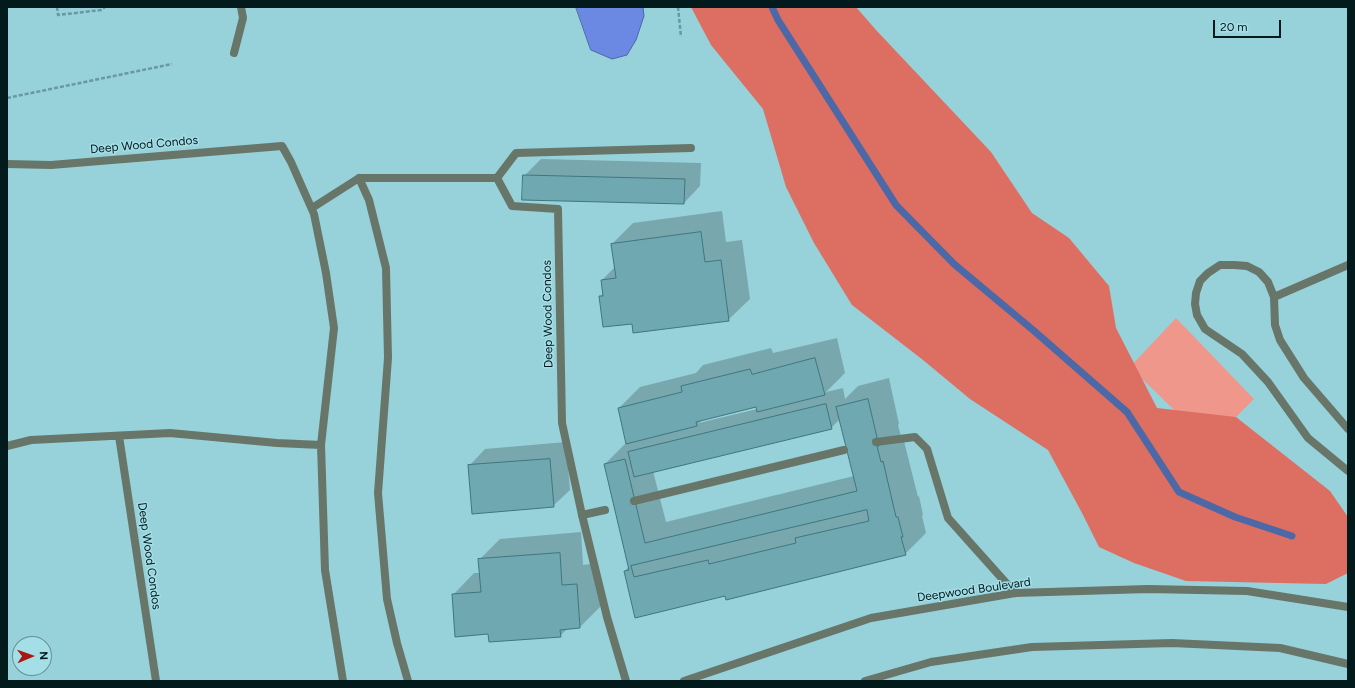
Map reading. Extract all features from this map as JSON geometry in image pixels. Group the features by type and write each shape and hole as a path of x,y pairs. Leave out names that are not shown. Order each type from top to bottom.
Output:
{"street":[{"path":"234,53 243,18 241,7"},
{"name":"Deep Wood Condos","path":"7,164 51,165 282,146 312,208"},
{"path":"343,681 325,570 321,445 334,328 326,273 312,208 359,178 497,178 516,153 691,148"},
{"path":"359,178 369,200 386,268 388,358 378,493 387,599 397,643 408,681"},
{"name":"Deep Wood Condos","path":"497,178 512,206 558,209 562,423 582,515 607,617 626,681"},
{"path":"1274,297 1348,264"},
{"path":"1348,429 1304,378 1280,340 1276,325 1274,297 1268,282 1259,272 1246,266 1220,266 1208,273 1200,281 1196,293 1195,304 1197,315 1205,329 1242,354 1268,382 1308,438 1348,471"},
{"path":"7,446 31,440 170,433 277,443 321,445"},
{"name":"Deep Wood Condos","path":"119,436 156,681"},
{"path":"876,442 915,437 927,449 948,518 1015,593"},
{"path":"634,501 844,450"},
{"path":"582,515 605,510"},
{"name":"Deepwood Boulevard","path":"684,681 871,618 1015,593 1148,589 1247,591 1348,607"},
{"path":"865,681 931,662 1032,647 1172,643 1280,648 1348,664"}],"path":[{"path":"57,7 58,15 101,10 105,7"},
{"path":"678,7 681,37"},
{"path":"7,98 172,64"}],"shaded area":[{"path":"691,7 856,7 991,152 1032,213 1069,238 1109,286 1116,328 1157,408 1236,417 1330,491 1348,517 1348,573 1326,584 1186,581 1134,563 1099,547 1048,450 970,399 923,360 852,305 814,243 786,187 763,109 711,45"},
{"path":"1176,318 1254,399 1209,444 1130,367"}],"water":[{"path":"576,7 643,7 644,16 636,40 627,55 612,59 591,50"}],"building":[{"path":"523,175 685,179 684,204 522,200"},
{"path":"701,232 705,262 721,260 729,321 633,333 632,324 603,327 599,296 603,296 601,280 616,278 611,244"},
{"path":"815,358 825,395 757,412 756,407 696,422 697,426 626,444 618,408 682,392 681,386 750,369 752,374"},
{"path":"868,399 879,446 877,446 881,462 883,461 896,517 898,517 906,555 726,600 725,596 635,618 624,571 629,570 604,464 625,459 645,543 857,491 836,407","holes":["867,510 869,521 795,538 796,543 709,564 708,560 634,577 631,566"]},
{"path":"826,404 832,429 634,477 628,452"},
{"path":"550,459 554,507 472,514 468,465"},
{"path":"560,553 562,585 577,584 580,628 560,630 561,637 489,642 488,634 455,637 452,594 481,592 478,559"}],"waterway":[{"path":"772,7 778,20 896,205 954,264 1033,330 1127,412 1179,492 1235,517 1292,536"}]}
